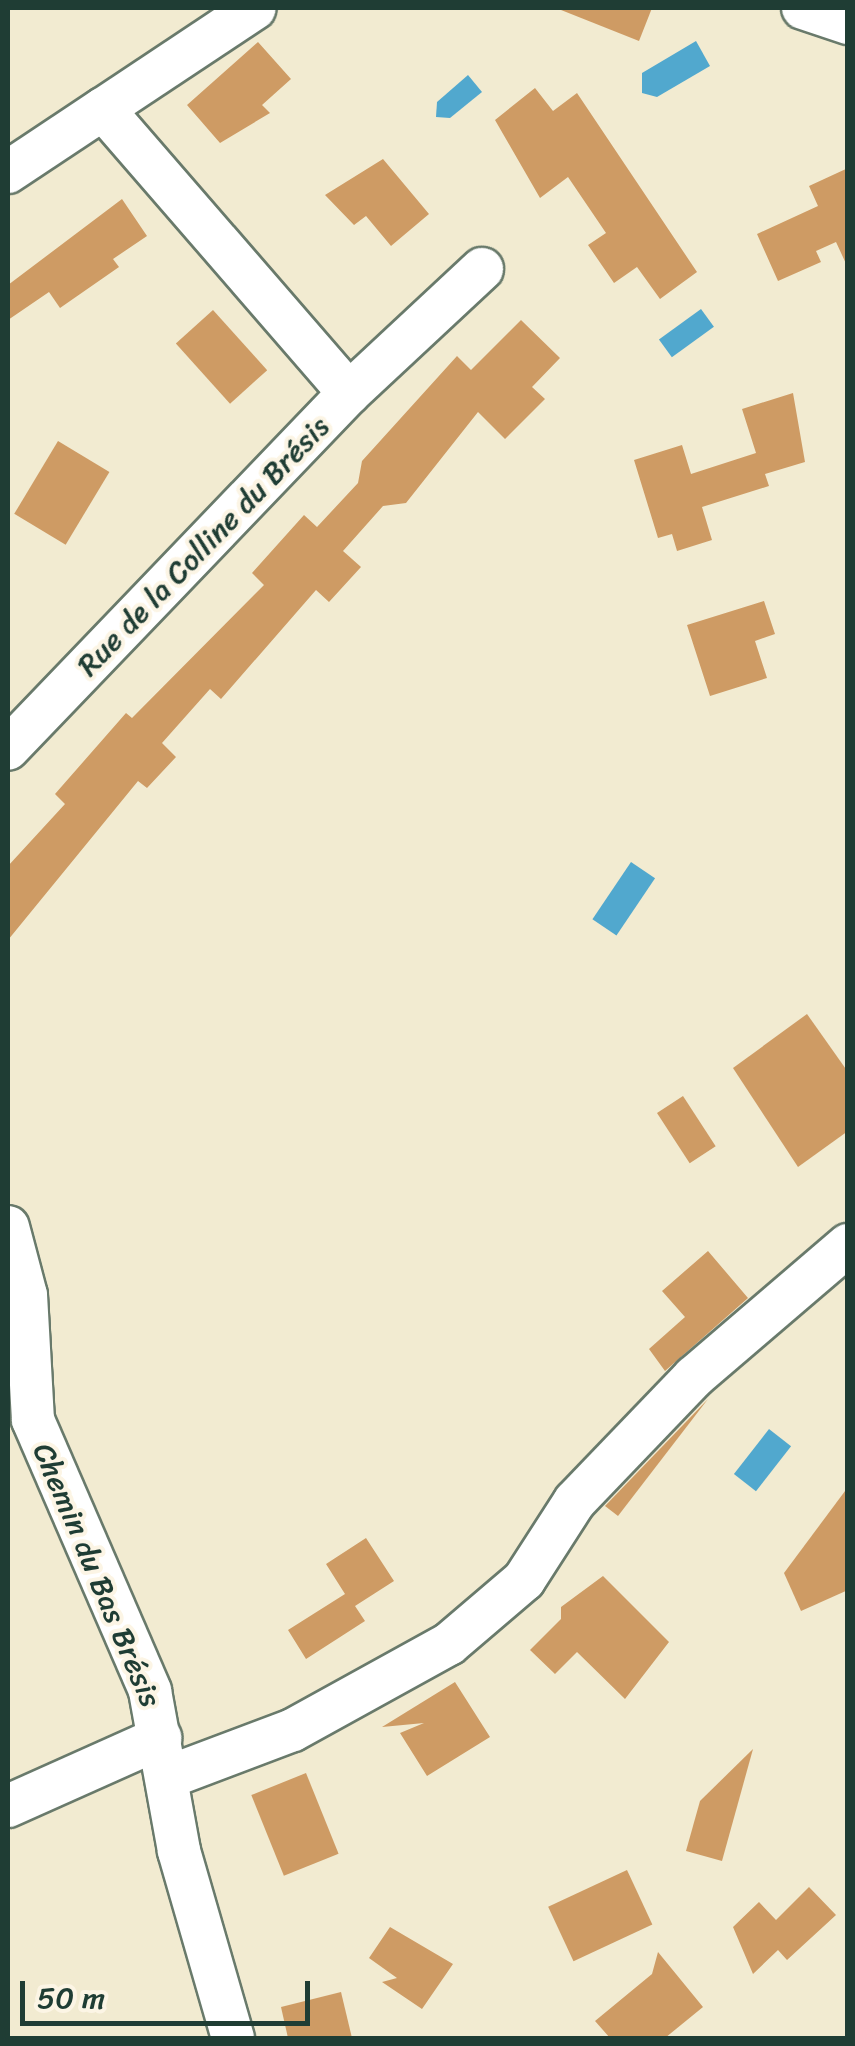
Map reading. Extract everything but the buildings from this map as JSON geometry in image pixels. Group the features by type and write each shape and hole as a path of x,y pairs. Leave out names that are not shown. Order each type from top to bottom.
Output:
{"street":[{"path":"8,172 254,8"},
{"path":"803,8 848,23"},
{"name":"Rue de la Colline du Brésis","path":"8,749 349,393 103,109"},
{"path":"349,393 482,270"},
{"name":"Chemin du Bas Brésis","path":"8,1227 26,1295 32,1420 150,1691 166,1757 179,1852 232,2038"},
{"path":"8,1806 166,1757 293,1730 449,1644 524,1580 574,1501 694,1377 848,1245"}],"water":[{"path":"696,41 710,66 657,97 642,93 642,73"},
{"path":"468,75 482,92 450,118 436,117 437,102"},
{"path":"701,309 714,327 672,357 659,340"},
{"path":"631,862 655,878 616,935 592,919"},
{"path":"769,1429 791,1446 756,1491 734,1474"}]}
